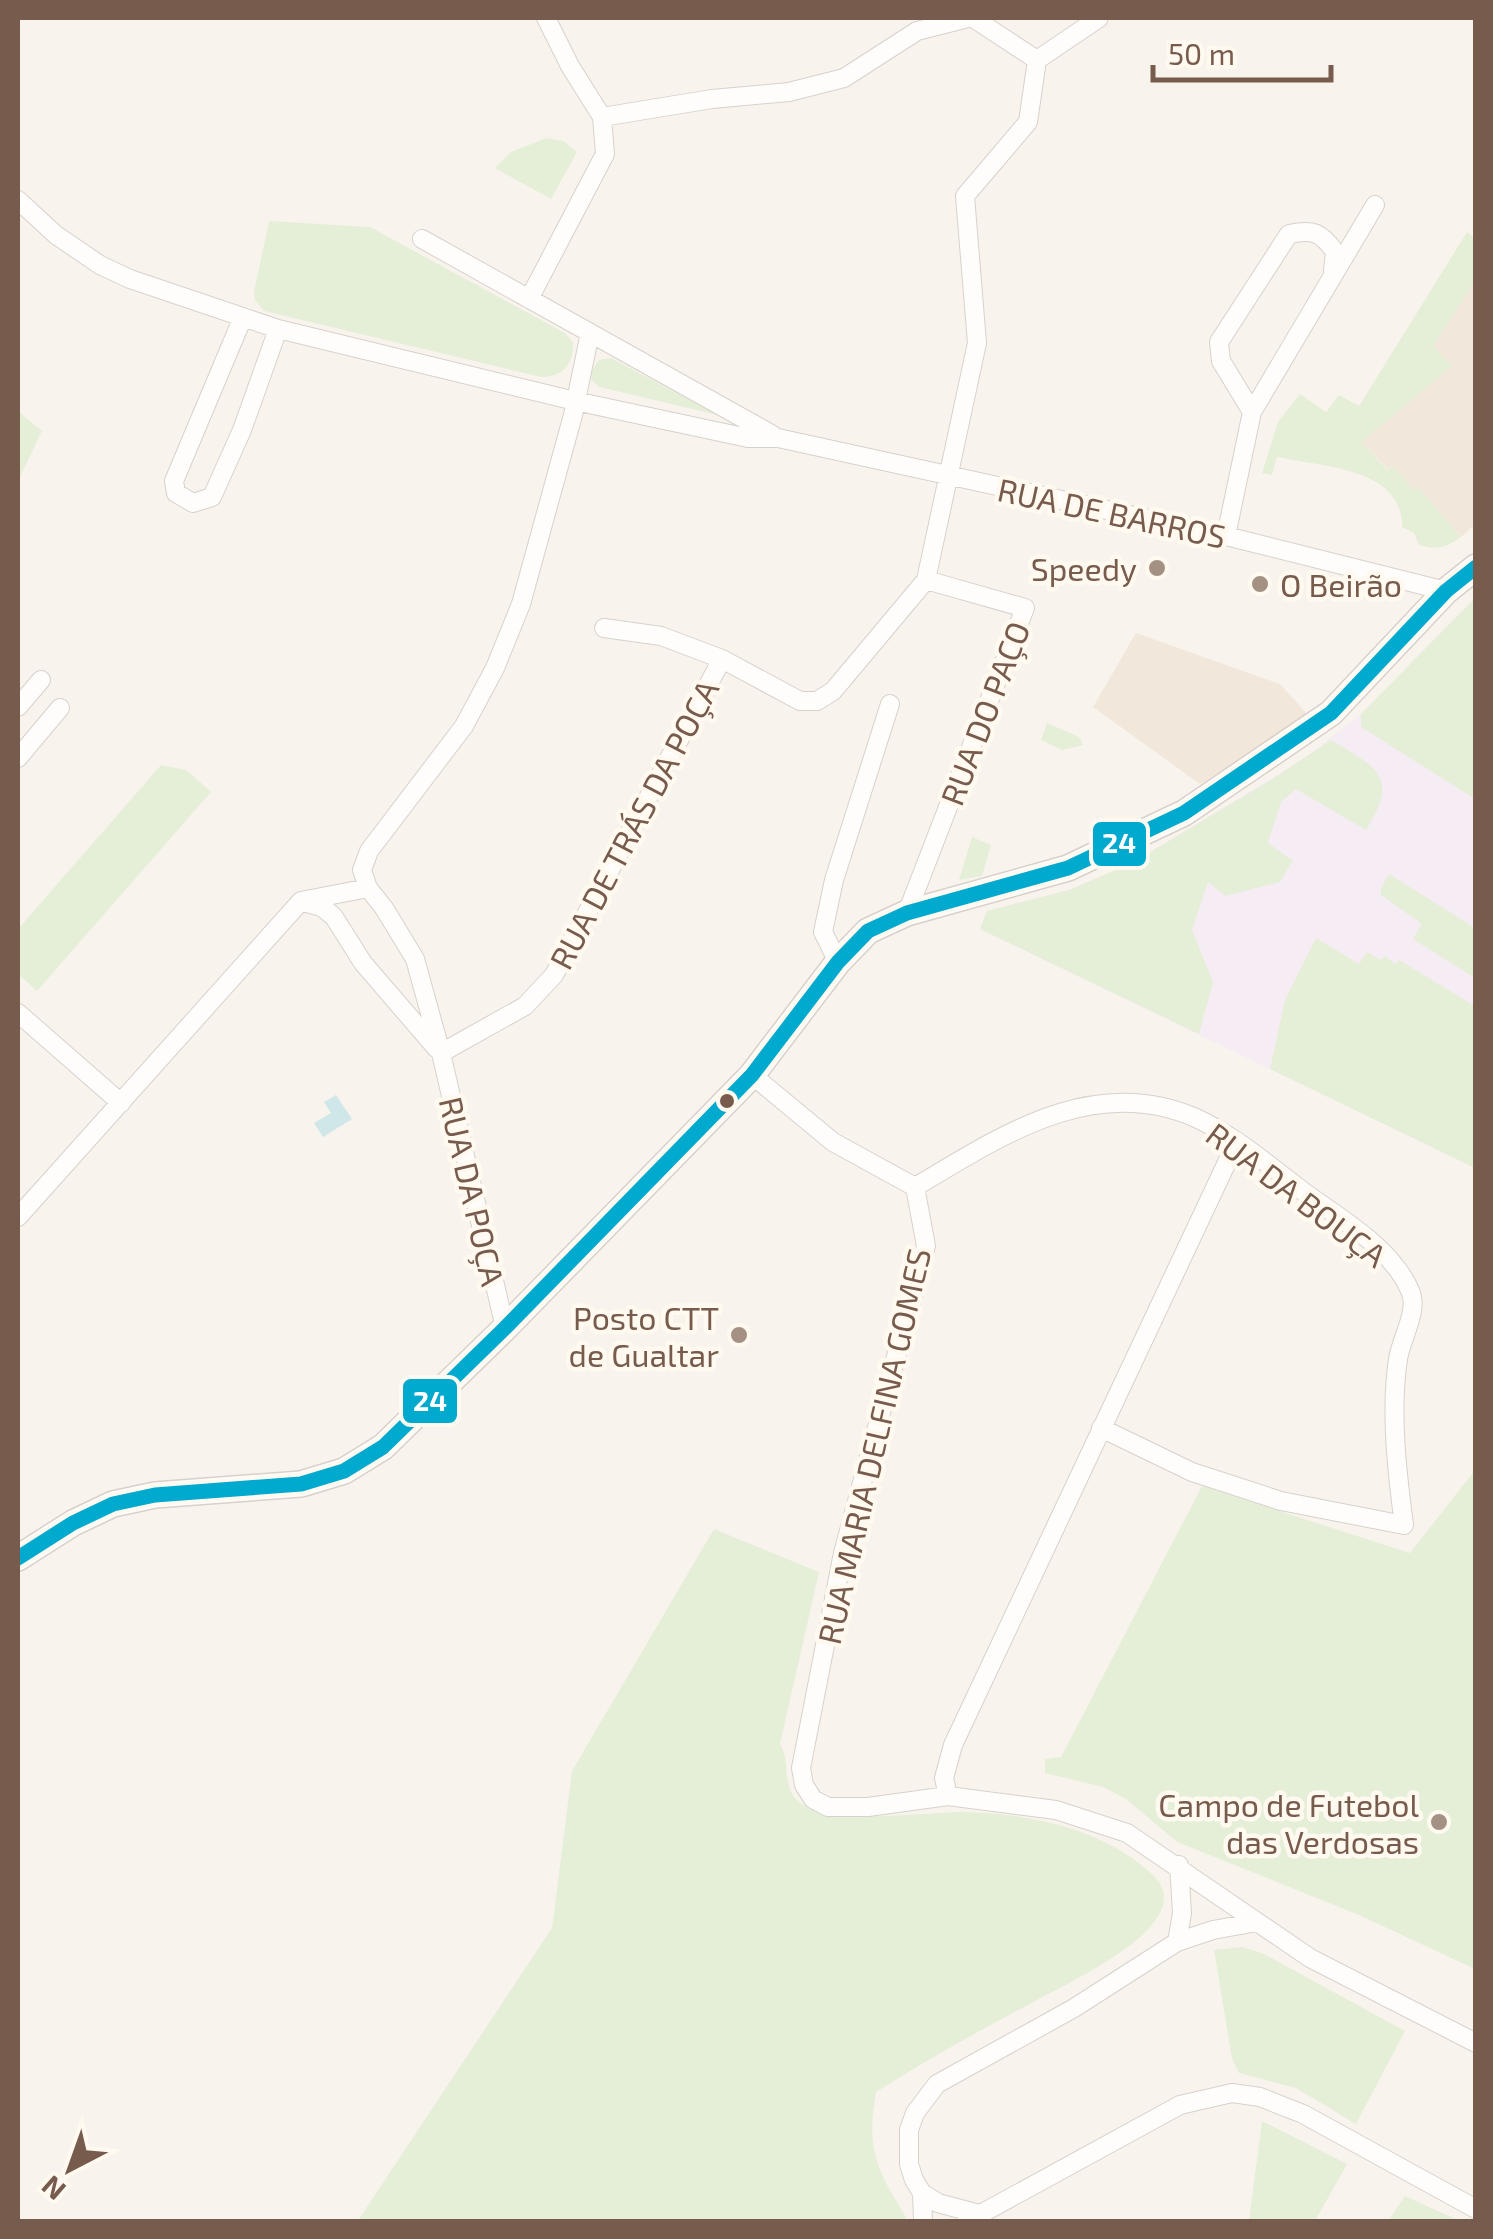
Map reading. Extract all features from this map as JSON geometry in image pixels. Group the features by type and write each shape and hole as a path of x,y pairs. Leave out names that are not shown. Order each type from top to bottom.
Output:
{"street":[{"path":"529,300 606,154 602,118 546,18"},
{"path":"602,118 712,99 789,92 844,78 917,31 970,18 1038,60"},
{"path":"722,658 800,701 817,701 833,691 926,580 977,342 965,196 1028,122 1038,60 1099,18"},
{"path":"18,200 78,252 130,279 285,331 576,401 748,438 778,438"},
{"path":"1226,536 1252,412 1375,205"},
{"path":"1252,412 1221,362 1219,342 1289,234 1307,230 1322,234 1335,252 1333,275"},
{"path":"422,240 778,438"},
{"path":"242,317 174,480 176,493 186,502 199,503 212,496 285,331"},
{"path":"18,1217 301,901 368,888 362,870 369,851 464,726 495,668 521,604 576,401 590,333"},
{"name":"RUA DE BARROS","path":"778,438 1226,536 1446,591"},
{"path":"18,1558 113,1504 156,1495 301,1484 344,1471 382,1447 506,1328 752,1075 838,962 868,932 907,914 1068,868 1184,813 1331,713 1446,591 1476,567"},
{"name":"RUA DO PAÇO","path":"907,914 1025,608 926,580"},
{"name":"RUA DE TRÁS DA POÇA","path":"440,1053 525,1006 554,976 722,658 661,636 604,628"},
{"path":"18,706 41,680"},
{"path":"838,962 823,932 826,915 890,704"},
{"path":"18,758 60,708"},
{"name":"RUA DA POÇA","path":"368,888 414,959 506,1328"},
{"name":"RUA DA POÇA","path":"301,901 322,907 334,916 364,963 440,1053"},
{"path":"18,1013 121,1103"},
{"path":"752,1075 833,1142 915,1186"},
{"name":"RUA DA BOUÇA","path":"915,1186 1004,1134 1064,1109 1114,1100 1152,1106 1194,1117 1236,1140 1381,1252 1394,1264 1410,1292 1414,1305 1398,1360 1396,1400 1404,1525 1281,1501 1192,1472 1101,1428"},
{"path":"948,1796 944,1778 953,1746 1236,1140"},
{"name":"RUA MARIA DELFINA GOMES","path":"915,1186 926,1246 843,1553 800,1768 804,1785 813,1798 828,1807 868,1807 948,1796 1056,1810 1127,1832 1310,1958 1476,2043"},
{"path":"1176,1942 1182,1912 1179,1866"},
{"path":"923,2222 922,2193 909,2164 910,2130 915,2113 937,2084 1074,2008 1176,1942 1212,1930 1257,1922"},
{"path":"922,2193 973,2218 1180,2105 1232,2093 1260,2097 1304,2114 1476,2209"}],"shaded area":[{"path":"1475,281 1475,525 1461,537 1419,488 1415,491 1361,442 1452,366 1433,346"},
{"path":"1475,598 1475,1168 980,929 987,911 1069,890 1130,864 1305,758 1361,714"},
{"path":"1136,633 1280,684 1309,716 1200,784 1093,707"}],"green space":[{"path":"546,138 563,141 577,152 551,199 495,168 511,152"},
{"path":"269,221 370,227 565,333 573,342 569,363 555,375 541,377 264,311 254,292"},
{"path":"1467,232 1475,238 1475,281 1433,346 1452,366 1361,442 1388,470 1393,466 1414,490 1418,487 1461,537 1436,548 1419,545 1414,533 1402,527 1399,507 1389,492 1356,473 1277,457 1272,475 1262,473 1278,422 1300,394 1326,412 1339,395 1359,406"},
{"path":"611,358 718,415 599,387 591,380 592,370 599,360"},
{"path":"18,411 42,431 18,481"},
{"path":"1475,598 1475,799 1361,727 1361,714"},
{"path":"1047,723 1079,737 1083,745 1062,750 1041,740"},
{"path":"1331,740 1361,758 1378,775 1382,785 1376,812 1366,830 1296,789 1281,802 1268,843 1293,861 1280,882 1225,896 1208,882 1192,930 1213,982 1199,1034 980,929 987,911 1069,890 1130,864"},
{"path":"161,765 186,770 211,792 37,991 18,974 18,929"},
{"path":"972,837 991,845 982,876 959,880"},
{"path":"1389,874 1475,928 1475,978 1413,939 1422,924 1381,895"},
{"path":"1316,938 1359,964 1367,952 1396,964 1399,960 1475,1006 1475,1168 1270,1069 1285,1000"},
{"path":"1475,1470 1475,1969 1359,1915 1177,1842 1126,1799 1103,1787 1045,1773 1045,1759 1061,1757 1202,1486 1410,1553"},
{"path":"714,1529 819,1572 780,1744 789,1787 797,1800 810,1808 850,1816 987,1813 1064,1826 1112,1845 1134,1859 1153,1875 1163,1891 1162,1908 1152,1925 1116,1955 876,2092 872,2129 876,2158 905,2221 357,2222 552,1928 572,1771"},
{"path":"1242,1947 1262,1953 1405,2031 1356,2124 1296,2088 1239,2073 1232,2059 1214,1950"},
{"path":"1262,2121 1347,2164 1315,2221 1249,2221"},
{"path":"1405,2196 1460,2221 1388,2221"}],"water":[{"path":"336,1095 352,1119 323,1137 314,1123 331,1113 324,1102"}],"transit line":[{"name":"24","path":"18,1558 73,1523 113,1504 155,1495 301,1484 344,1471 383,1447 752,1075 838,962 868,931 907,913 1068,868 1184,813 1331,713 1446,591 1476,567"}],"place":[{"name":"Speedy","path":"1157,568"},
{"name":"O Beirão","path":"1260,584"},
{"name":"Posto CTT de Gualtar","path":"739,1335"},
{"name":"Campo de Futebol das Verdosas","path":"1439,1822"}]}
